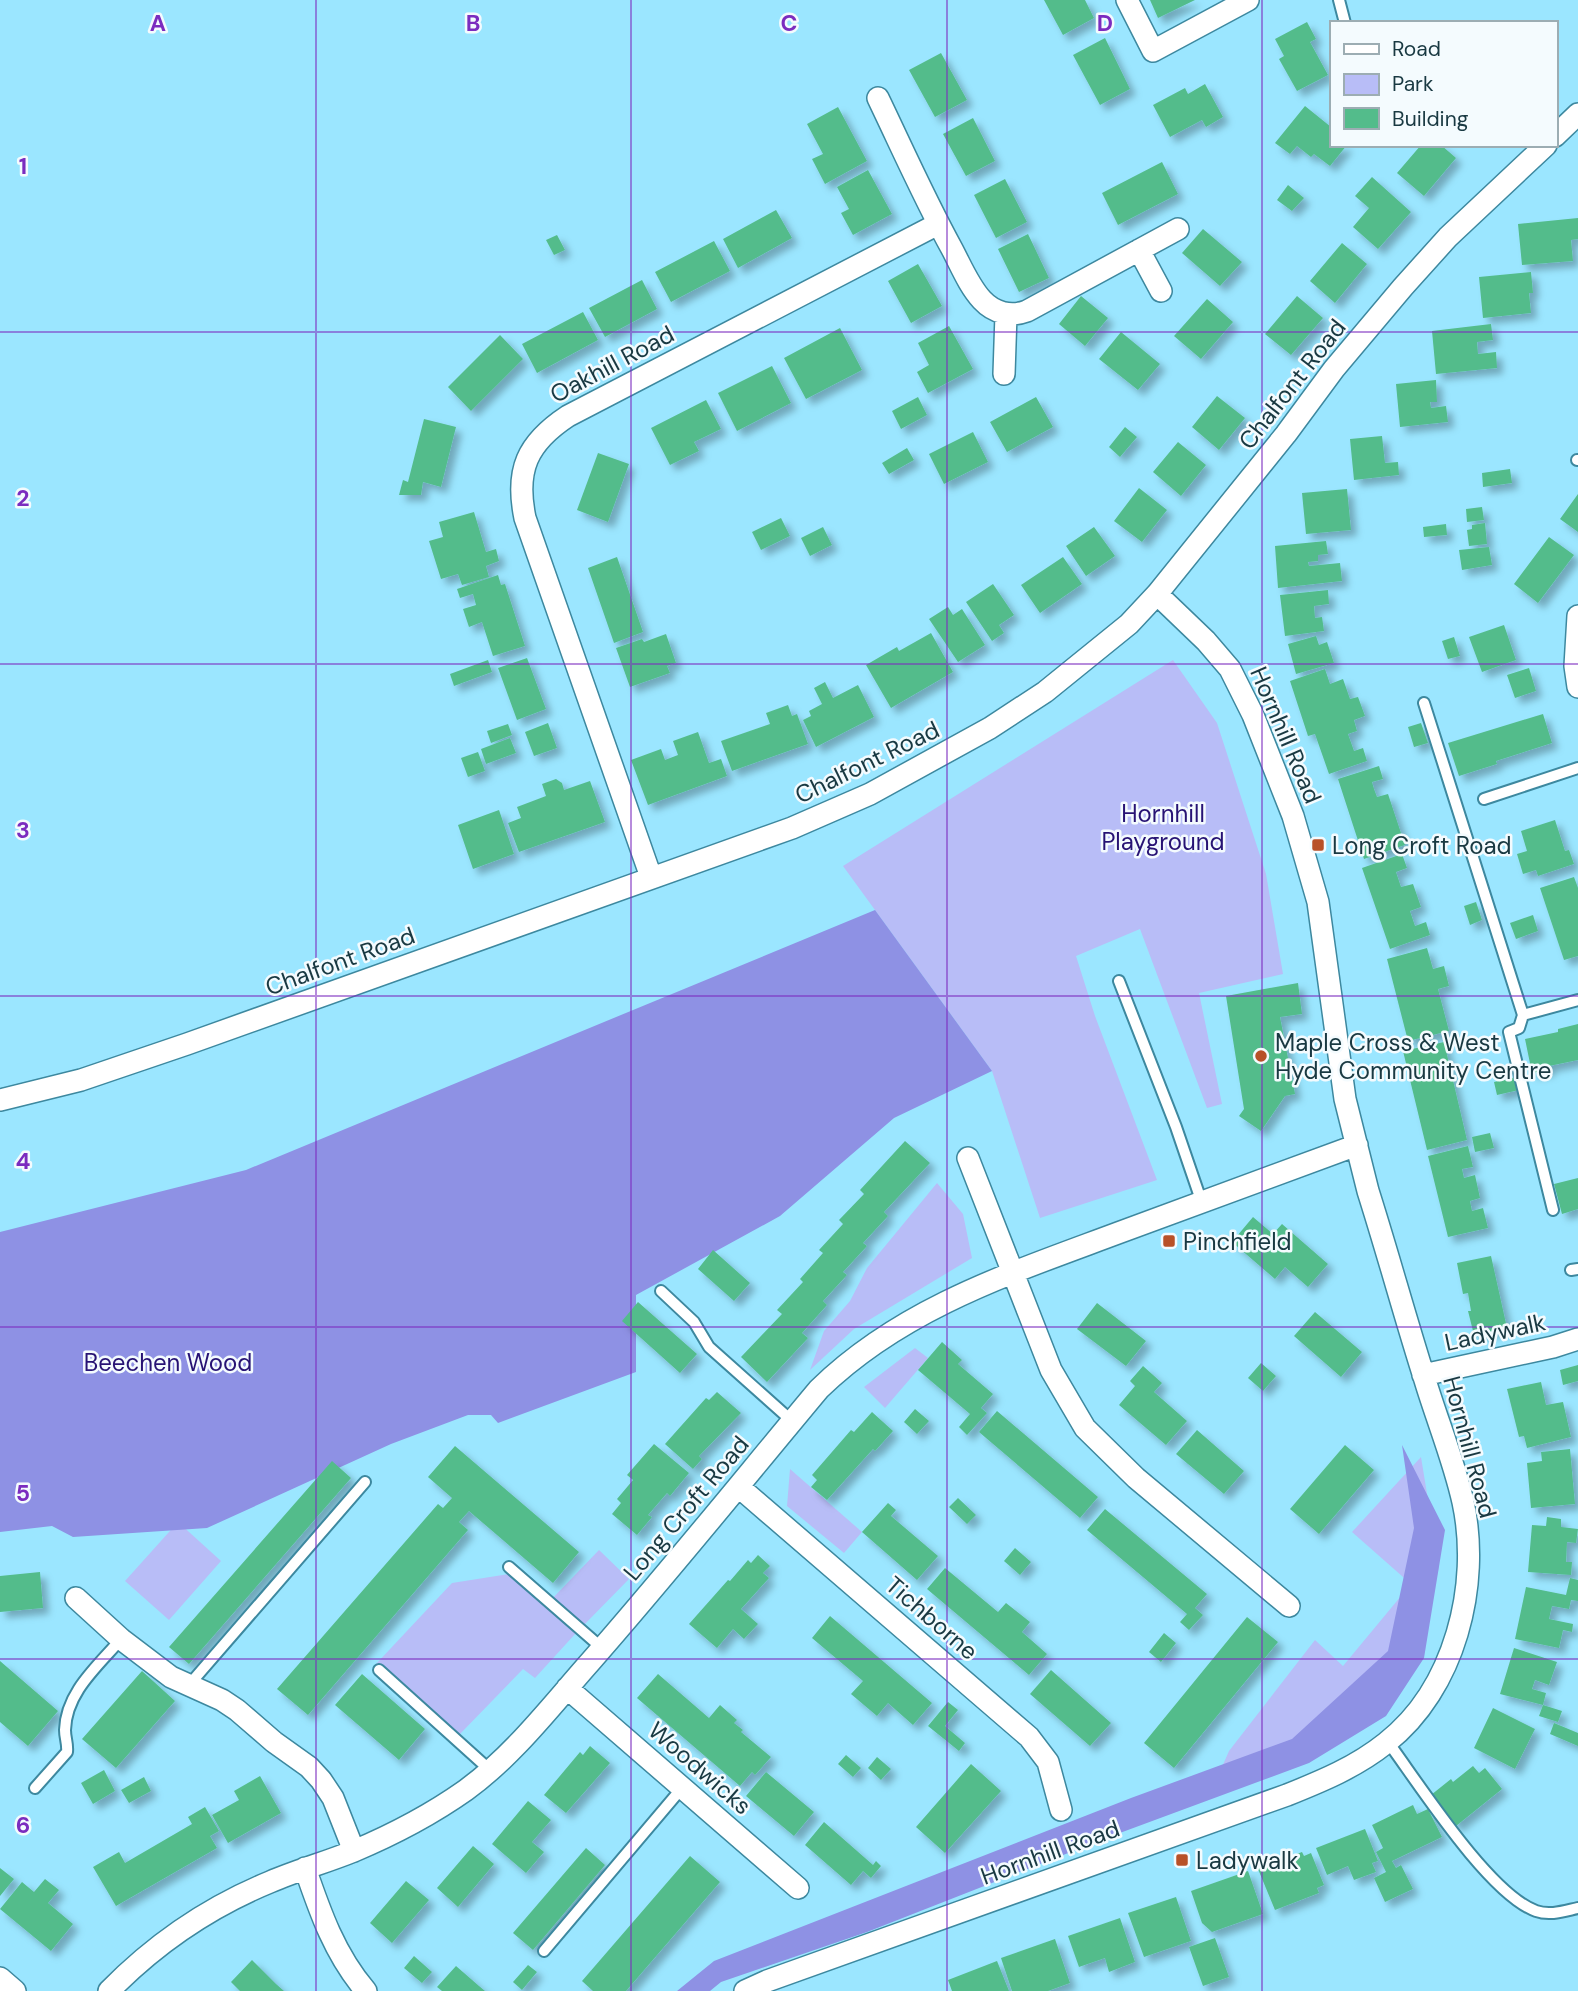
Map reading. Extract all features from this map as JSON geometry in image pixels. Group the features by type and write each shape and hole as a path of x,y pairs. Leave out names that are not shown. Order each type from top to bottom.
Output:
{"street":[{"path":"1127,0 1153,51 1248,0"},
{"path":"878,98 938,224 978,295 989,306 1006,314 1027,311 1178,229"},
{"path":"1557,134 1578,114"},
{"name":"Chalfont Road","path":"0,1100 81,1080 187,1044 792,828 870,794 990,728 1045,692 1104,646 1157,594 1286,434 1334,369 1403,287 1447,237 1544,147"},
{"name":"Oakhill Road","path":"651,877 525,518 520,481 524,466 539,439 568,416 938,224"},
{"path":"1139,250 1161,291"},
{"path":"1004,374 1006,314"},
{"name":"Hornhill Road","path":"745,1991 1287,1795 1337,1774 1388,1742 1427,1698 1454,1647 1468,1581 1469,1563 1463,1502 1423,1375 1357,1145 1346,1099 1318,902 1293,816 1253,715 1230,669 1206,641 1157,594"},
{"path":"1578,616 1575,666 1578,687"},
{"name":"Long Croft Road","path":"109,1991 132,1968 198,1919 268,1883 354,1851 426,1815 491,1771 568,1688 819,1389 840,1368 886,1334 950,1298 1013,1272 1357,1145"},
{"path":"968,1158 1051,1370 1086,1429 1136,1478 1289,1606"},
{"name":"Ladywalk","path":"1423,1375 1553,1347 1578,1339"},
{"name":"Tichborne","path":"739,1487 1029,1737 1048,1762 1061,1810"},
{"path":"76,1598 121,1639 172,1677 237,1710 315,1773 333,1798 354,1851"},
{"name":"Woodwicks","path":"568,1688 798,1888"},
{"path":"304,1868 338,1952 366,1991"},
{"path":"0,1978 15,1991"}],"lane":[{"path":"1339,0 1344,21"},
{"path":"1424,702 1523,1014 1519,1028 1509,1031 1553,1210"},
{"path":"1484,799 1578,768"},
{"path":"1119,981 1202,1203"},
{"path":"1523,1014 1578,1000"},
{"path":"661,1291 694,1322 709,1347 792,1421"},
{"path":"189,1685 365,1482"},
{"path":"509,1567 602,1648"},
{"path":"35,1788 67,1752 65,1731 70,1704 76,1690 121,1639"},
{"path":"379,1670 491,1771"},
{"path":"1388,1742 1490,1877 1536,1911 1553,1914 1578,1908"},
{"path":"544,1951 681,1788"}],"green space":[{"name":"Hornhill Playground","path":"1173,660 1217,723 1266,874 1283,974 1199,993 1222,1104 1207,1108 1140,929 1076,956 1095,1016 1157,1180 1040,1218 992,1071 843,866"},
{"name":"Beechen Wood","path":"875,910 992,1071 894,1118 780,1216 636,1295 636,1372 498,1423 491,1415 468,1415 391,1444 207,1528 73,1537 52,1526 0,1532 0,1232 246,1170"},
{"path":"937,1183 963,1214 972,1258 854,1329 810,1370 824,1331 850,1301 867,1268"},
{"path":"915,1348 928,1358 885,1408 864,1387"},
{"path":"1402,1445 1445,1530 1424,1658 1386,1716 1309,1763 1109,1837 867,1932 721,1982 710,1991 677,1991 714,1961 1131,1798 1292,1739 1388,1651 1414,1528"},
{"path":"1421,1457 1439,1567 1423,1632 1387,1688 1214,1785 1229,1751 1315,1640 1343,1666 1411,1584 1352,1532"},
{"path":"790,1469 862,1532 844,1553 787,1506"},
{"path":"178,1522 221,1561 169,1620 125,1581"},
{"path":"599,1550 629,1579 581,1628 549,1602"},
{"path":"509,1574 576,1633 535,1678 523,1669 459,1735 376,1664 452,1583"}],"building":[{"path":"1044,0 1085,0 1094,18 1063,35"},
{"path":"1150,0 1195,0 1158,18"},
{"path":"1307,22 1316,39 1310,42 1328,75 1297,91 1279,59 1284,56 1275,39"},
{"path":"1105,38 1130,89 1100,105 1073,55"},
{"path":"941,53 967,100 935,117 909,70"},
{"path":"1205,84 1223,117 1206,127 1202,120 1170,137 1153,105 1185,88 1188,94"},
{"path":"1305,106 1330,126 1330,147 1345,147 1330,166 1314,154 1311,157 1297,146 1290,154 1275,143"},
{"path":"838,107 867,161 825,184 812,159 823,154 807,124"},
{"path":"973,118 995,161 966,176 943,134"},
{"path":"1419,147 1443,147 1456,158 1424,196 1397,173"},
{"path":"1162,162 1178,194 1118,225 1102,193"},
{"path":"868,170 892,214 853,235 841,213 849,209 837,187"},
{"path":"1372,177 1411,212 1378,249 1353,227 1369,208 1355,196"},
{"path":"1005,179 1027,222 996,238 974,195"},
{"path":"1288,185 1304,198 1292,211 1277,200"},
{"path":"776,210 792,238 738,268 723,239"},
{"path":"1578,218 1578,239 1571,240 1573,261 1522,265 1518,224"},
{"path":"1203,229 1242,262 1220,286 1182,253"},
{"path":"1028,234 1049,278 1019,292 998,249"},
{"path":"557,235 565,250 554,255 546,240"},
{"path":"714,241 730,271 671,302 655,272"},
{"path":"1342,243 1367,264 1335,303 1310,281"},
{"path":"918,264 942,306 911,323 888,281"},
{"path":"1531,272 1531,313 1483,318 1479,277"},
{"path":"642,280 657,309 605,337 589,308"},
{"path":"1081,296 1108,318 1085,346 1059,324"},
{"path":"1297,296 1323,318 1291,355 1265,334"},
{"path":"1207,299 1233,322 1201,359 1174,336"},
{"path":"583,312 598,340 537,373 522,344"},
{"path":"1491,324 1493,340 1477,342 1478,354 1496,352 1497,368 1436,374 1432,331"},
{"path":"949,326 973,369 928,393 917,372 929,365 918,343"},
{"path":"840,328 862,370 806,399 784,358"},
{"path":"1121,332 1160,364 1138,390 1099,359"},
{"path":"500,335 523,359 471,411 448,387"},
{"path":"772,366 791,403 737,431 718,393"},
{"path":"1436,380 1437,402 1430,402 1431,408 1446,406 1448,422 1400,427 1396,384"},
{"path":"1217,396 1245,418 1219,450 1192,427"},
{"path":"918,397 927,415 901,429 892,411"},
{"path":"1036,397 1053,427 1007,452 990,422"},
{"path":"706,400 721,429 694,442 699,451 670,465 651,428"},
{"path":"424,419 456,427 441,487 423,482 421,495 399,495 403,480 408,482"},
{"path":"1125,427 1137,437 1120,457 1109,447"},
{"path":"973,432 988,462 944,484 929,454"},
{"path":"1382,436 1385,463 1398,462 1399,475 1354,480 1350,439"},
{"path":"1178,442 1206,465 1181,496 1153,472"},
{"path":"907,448 914,460 889,474 882,463"},
{"path":"598,453 629,464 608,522 577,510"},
{"path":"1510,469 1512,483 1483,487 1482,473"},
{"path":"1139,488 1167,510 1142,542 1114,521"},
{"path":"1347,489 1351,530 1306,534 1302,493"},
{"path":"1578,494 1578,532 1560,519"},
{"path":"1482,507 1484,520 1467,522 1466,509"},
{"path":"474,512 486,552 496,549 499,561 486,566 489,577 462,585 458,574 441,579 429,541 443,537 439,522"},
{"path":"781,518 790,536 761,550 752,532"},
{"path":"1485,523 1487,544 1469,546 1467,530 1472,529 1472,525"},
{"path":"1446,524 1447,535 1424,537 1423,527"},
{"path":"823,527 832,545 810,556 801,538"},
{"path":"1094,527 1115,556 1086,576 1066,546"},
{"path":"1549,537 1574,555 1538,603 1514,584"},
{"path":"1326,541 1328,554 1318,555 1318,561 1308,562 1309,566 1340,563 1342,581 1278,588 1275,546"},
{"path":"1489,547 1492,565 1462,570 1459,550"},
{"path":"617,557 643,632 614,643 588,568"},
{"path":"1063,557 1082,584 1040,613 1021,585"},
{"path":"498,575 501,585 505,584 525,646 493,656 482,622 469,627 463,609 476,605 473,594 460,598 457,589"},
{"path":"993,584 1014,615 999,625 1004,633 992,641 966,602"},
{"path":"1328,590 1329,604 1314,606 1315,618 1322,617 1324,631 1285,636 1280,595"},
{"path":"948,607 953,615 962,609 985,645 958,662 929,619"},
{"path":"1504,625 1516,660 1482,672 1469,637"},
{"path":"931,633 953,672 891,708 866,665 897,647 899,651"},
{"path":"666,634 676,663 667,666 670,673 630,687 616,648"},
{"path":"1316,636 1319,645 1327,642 1334,663 1296,674 1288,644"},
{"path":"1454,637 1460,656 1448,659 1442,641"},
{"path":"527,658 546,709 517,720 498,668"},
{"path":"488,660 492,672 454,686 450,674"},
{"path":"1529,668 1536,691 1515,698 1507,675"},
{"path":"1325,669 1330,684 1343,679 1350,699 1358,697 1365,716 1354,720 1357,731 1348,734 1354,751 1363,748 1367,761 1329,774 1315,734 1308,736 1290,681"},
{"path":"825,682 833,698 858,685 874,717 816,747 803,720 811,716 809,711 822,704 814,688"},
{"path":"788,705 792,716 797,714 808,744 732,771 721,741 770,724 766,713"},
{"path":"1543,714 1552,743 1459,776 1448,743"},
{"path":"548,723 557,748 534,756 525,732"},
{"path":"1421,723 1428,743 1414,747 1408,727"},
{"path":"508,724 512,735 491,743 487,731"},
{"path":"698,732 709,763 721,759 727,776 648,805 631,760 661,749 665,760 678,755 673,741"},
{"path":"510,738 516,753 486,764 481,749"},
{"path":"478,752 485,771 468,777 461,758"},
{"path":"1379,766 1383,779 1372,782 1374,789 1377,797 1388,794 1405,845 1364,859 1338,779"},
{"path":"556,779 562,783 564,790 590,781 605,822 519,852 508,823 521,818 517,807 546,796 542,784"},
{"path":"499,810 514,854 473,869 458,825"},
{"path":"1555,820 1565,851 1569,850 1574,864 1538,876 1536,870 1523,874 1517,854 1527,851 1521,831"},
{"path":"1402,854 1407,868 1396,872 1401,887 1413,884 1421,907 1410,911 1415,926 1426,922 1430,935 1390,949 1362,868"},
{"path":"1574,877 1578,888 1578,956 1564,960 1540,888"},
{"path":"1476,902 1482,920 1470,925 1464,906"},
{"path":"1533,915 1538,931 1516,939 1510,923"},
{"path":"1427,948 1433,969 1444,966 1449,986 1438,989 1449,1031 1408,1041 1387,959"},
{"name":"Maple Cross & West Hyde Community Centre","path":"1298,983 1302,1014 1280,1017 1295,1094 1285,1096 1261,1131 1239,1116 1244,1109 1226,996"},
{"path":"1578,1024 1578,1060 1549,1066 1549,1070 1532,1073 1525,1039 1558,1032 1558,1029"},
{"path":"1444,1042 1467,1140 1427,1150 1403,1051"},
{"path":"1516,1077 1519,1090 1497,1095 1494,1082"},
{"path":"1490,1133 1494,1148 1475,1152 1472,1137"},
{"path":"905,1141 930,1163 884,1212 888,1216 863,1243 867,1246 843,1272 847,1275 823,1301 827,1305 802,1333 808,1338 767,1382 741,1357 782,1314 777,1310 803,1282 800,1279 823,1253 819,1250 843,1224 839,1220 864,1194 860,1190"},
{"path":"1468,1146 1473,1167 1462,1169 1464,1178 1475,1175 1480,1198 1470,1201 1472,1211 1483,1208 1488,1228 1448,1237 1428,1156"},
{"path":"1578,1178 1578,1209 1562,1214 1554,1184"},
{"path":"1253,1217 1273,1234 1282,1224 1328,1264 1308,1287 1285,1267 1275,1279 1232,1242"},
{"path":"713,1250 750,1283 734,1301 698,1269"},
{"path":"1491,1256 1507,1328 1474,1335 1468,1311 1471,1311 1468,1293 1463,1294 1457,1263"},
{"path":"638,1302 697,1354 680,1373 622,1321"},
{"path":"1097,1303 1146,1341 1126,1366 1077,1329"},
{"path":"1315,1312 1362,1352 1341,1377 1294,1336"},
{"path":"942,1342 962,1360 958,1364 993,1394 981,1408 987,1413 967,1435 959,1427 970,1414 918,1370"},
{"path":"1261,1363 1276,1376 1263,1391 1248,1378"},
{"path":"1578,1365 1578,1381 1563,1385 1560,1370"},
{"path":"1143,1366 1162,1383 1154,1392 1187,1421 1166,1445 1119,1405 1135,1386 1130,1381"},
{"path":"1541,1382 1546,1405 1563,1402 1571,1437 1527,1448 1524,1436 1519,1437 1507,1389"},
{"path":"717,1392 741,1413 699,1456 702,1459 693,1469 665,1444 706,1398 709,1400"},
{"path":"915,1409 929,1421 917,1434 904,1422"},
{"path":"997,1411 1098,1497 1080,1518 979,1432"},
{"path":"872,1412 893,1431 827,1500 811,1487 817,1480 812,1475 851,1430 854,1432"},
{"path":"1197,1430 1244,1471 1224,1494 1176,1454"},
{"path":"654,1444 689,1473 670,1496 667,1493 648,1515 652,1517 637,1535 612,1514 621,1503 617,1499 633,1480 627,1475"},
{"path":"1345,1445 1374,1470 1319,1534 1290,1509"},
{"path":"455,1446 579,1552 553,1583 469,1511 459,1522 468,1530 308,1715 277,1689 438,1504 443,1508 452,1498 428,1477"},
{"path":"1570,1449 1575,1504 1531,1508 1527,1463 1542,1461 1541,1452"},
{"path":"332,1461 351,1478 189,1664 169,1647"},
{"path":"958,1498 976,1515 967,1524 949,1507"},
{"path":"888,1503 896,1510 891,1516 938,1556 917,1580 862,1532"},
{"path":"1105,1509 1207,1594 1195,1608 1203,1615 1189,1630 1180,1622 1187,1614 1087,1530"},
{"path":"1547,1517 1561,1519 1561,1527 1578,1529 1576,1543 1567,1542 1566,1562 1572,1562 1571,1575 1528,1572 1532,1525 1546,1526"},
{"path":"1015,1548 1031,1562 1020,1575 1004,1561"},
{"path":"758,1555 770,1566 763,1573 769,1578 741,1609 758,1624 744,1639 733,1629 717,1648 689,1624 748,1560 751,1563"},
{"path":"945,1568 998,1612 1006,1603 1030,1622 1022,1632 1047,1654 1029,1675 927,1589"},
{"path":"40,1572 43,1608 0,1612 0,1576"},
{"path":"1570,1578 1578,1580 1578,1601 1571,1600 1569,1609 1552,1606 1549,1619 1573,1624 1572,1632 1563,1630 1559,1648 1515,1639 1526,1587 1566,1595"},
{"path":"830,1616 932,1703 913,1725 888,1703 877,1716 851,1694 863,1681 812,1638"},
{"path":"1247,1617 1278,1642 1174,1768 1144,1743"},
{"path":"1164,1633 1176,1643 1161,1662 1149,1652"},
{"path":"1514,1648 1557,1662 1549,1685 1535,1680 1532,1689 1546,1693 1543,1705 1500,1694"},
{"path":"0,1661 58,1711 28,1746 0,1722"},
{"path":"1051,1670 1111,1723 1090,1746 1030,1694"},
{"path":"142,1671 175,1701 116,1768 82,1739"},
{"path":"362,1674 425,1729 399,1760 335,1705"},
{"path":"658,1674 709,1718 720,1705 737,1720 734,1723 743,1730 741,1732 771,1757 755,1775 752,1772 740,1786 637,1698"},
{"path":"948,1702 958,1710 945,1726 965,1743 959,1751 928,1726"},
{"path":"1543,1705 1562,1711 1558,1722 1539,1716"},
{"path":"1493,1708 1535,1729 1515,1769 1474,1748"},
{"path":"1554,1723 1578,1733 1578,1746 1550,1734"},
{"path":"590,1746 610,1763 566,1813 544,1795 580,1752 583,1755"},
{"path":"846,1755 861,1768 853,1777 838,1764"},
{"path":"877,1757 891,1769 881,1780 868,1768"},
{"path":"971,1764 1001,1791 945,1853 916,1827"},
{"path":"1473,1766 1479,1773 1485,1768 1502,1789 1456,1826 1431,1795"},
{"path":"104,1770 115,1791 93,1804 81,1783"},
{"path":"766,1772 814,1812 794,1836 746,1796"},
{"path":"260,1776 281,1813 228,1843 212,1815 239,1800 234,1791"},
{"path":"144,1777 151,1791 129,1803 121,1790"},
{"path":"528,1801 551,1820 532,1842 544,1852 526,1873 492,1844"},
{"path":"1413,1805 1417,1814 1428,1809 1442,1837 1392,1861 1396,1868 1401,1865 1413,1889 1385,1902 1374,1878 1386,1872 1376,1852 1383,1848 1372,1825"},
{"path":"205,1807 219,1831 210,1836 217,1848 116,1906 93,1867 119,1852 125,1863 192,1824 188,1817"},
{"path":"824,1822 873,1865 876,1861 881,1866 871,1878 863,1871 851,1885 805,1845"},
{"path":"1365,1829 1378,1861 1372,1863 1376,1872 1354,1880 1348,1866 1327,1875 1316,1848"},
{"path":"473,1846 494,1864 458,1907 437,1888"},
{"path":"586,1848 605,1865 533,1950 513,1933"},
{"path":"1302,1852 1304,1856 1311,1853 1324,1885 1317,1888 1319,1893 1275,1910 1258,1869"},
{"path":"690,1856 720,1882 626,1991 593,1991 582,1981"},
{"path":"0,1868 14,1879 0,1896"},
{"path":"1248,1871 1263,1914 1212,1932 1202,1923 1191,1891"},
{"path":"45,1879 59,1890 48,1903 73,1924 51,1951 0,1909 22,1882 34,1892"},
{"path":"406,1881 429,1900 392,1943 370,1923"},
{"path":"1176,1897 1191,1941 1144,1957 1128,1913"},
{"path":"1120,1918 1135,1962 1109,1972 1105,1958 1079,1967 1068,1936"},
{"path":"1215,1938 1229,1977 1203,1986 1189,1947"},
{"path":"1055,1939 1070,1983 1048,1991 1012,1991 1001,1958"},
{"path":"414,1956 432,1972 422,1983 404,1968"},
{"path":"252,1960 284,1991 240,1991 231,1982"},
{"path":"997,1961 1009,1991 952,1991 948,1980"},
{"path":"528,1965 537,1972 522,1990 513,1982"},
{"path":"456,1966 485,1991 442,1991 437,1987"}],"place":[{"name":"Long Croft Road","path":"1318,845"},
{"name":"Maple Cross & West Hyde Community Centre","path":"1261,1056"},
{"name":"Pinchfield","path":"1169,1241"},
{"name":"Ladywalk","path":"1182,1860"}]}
